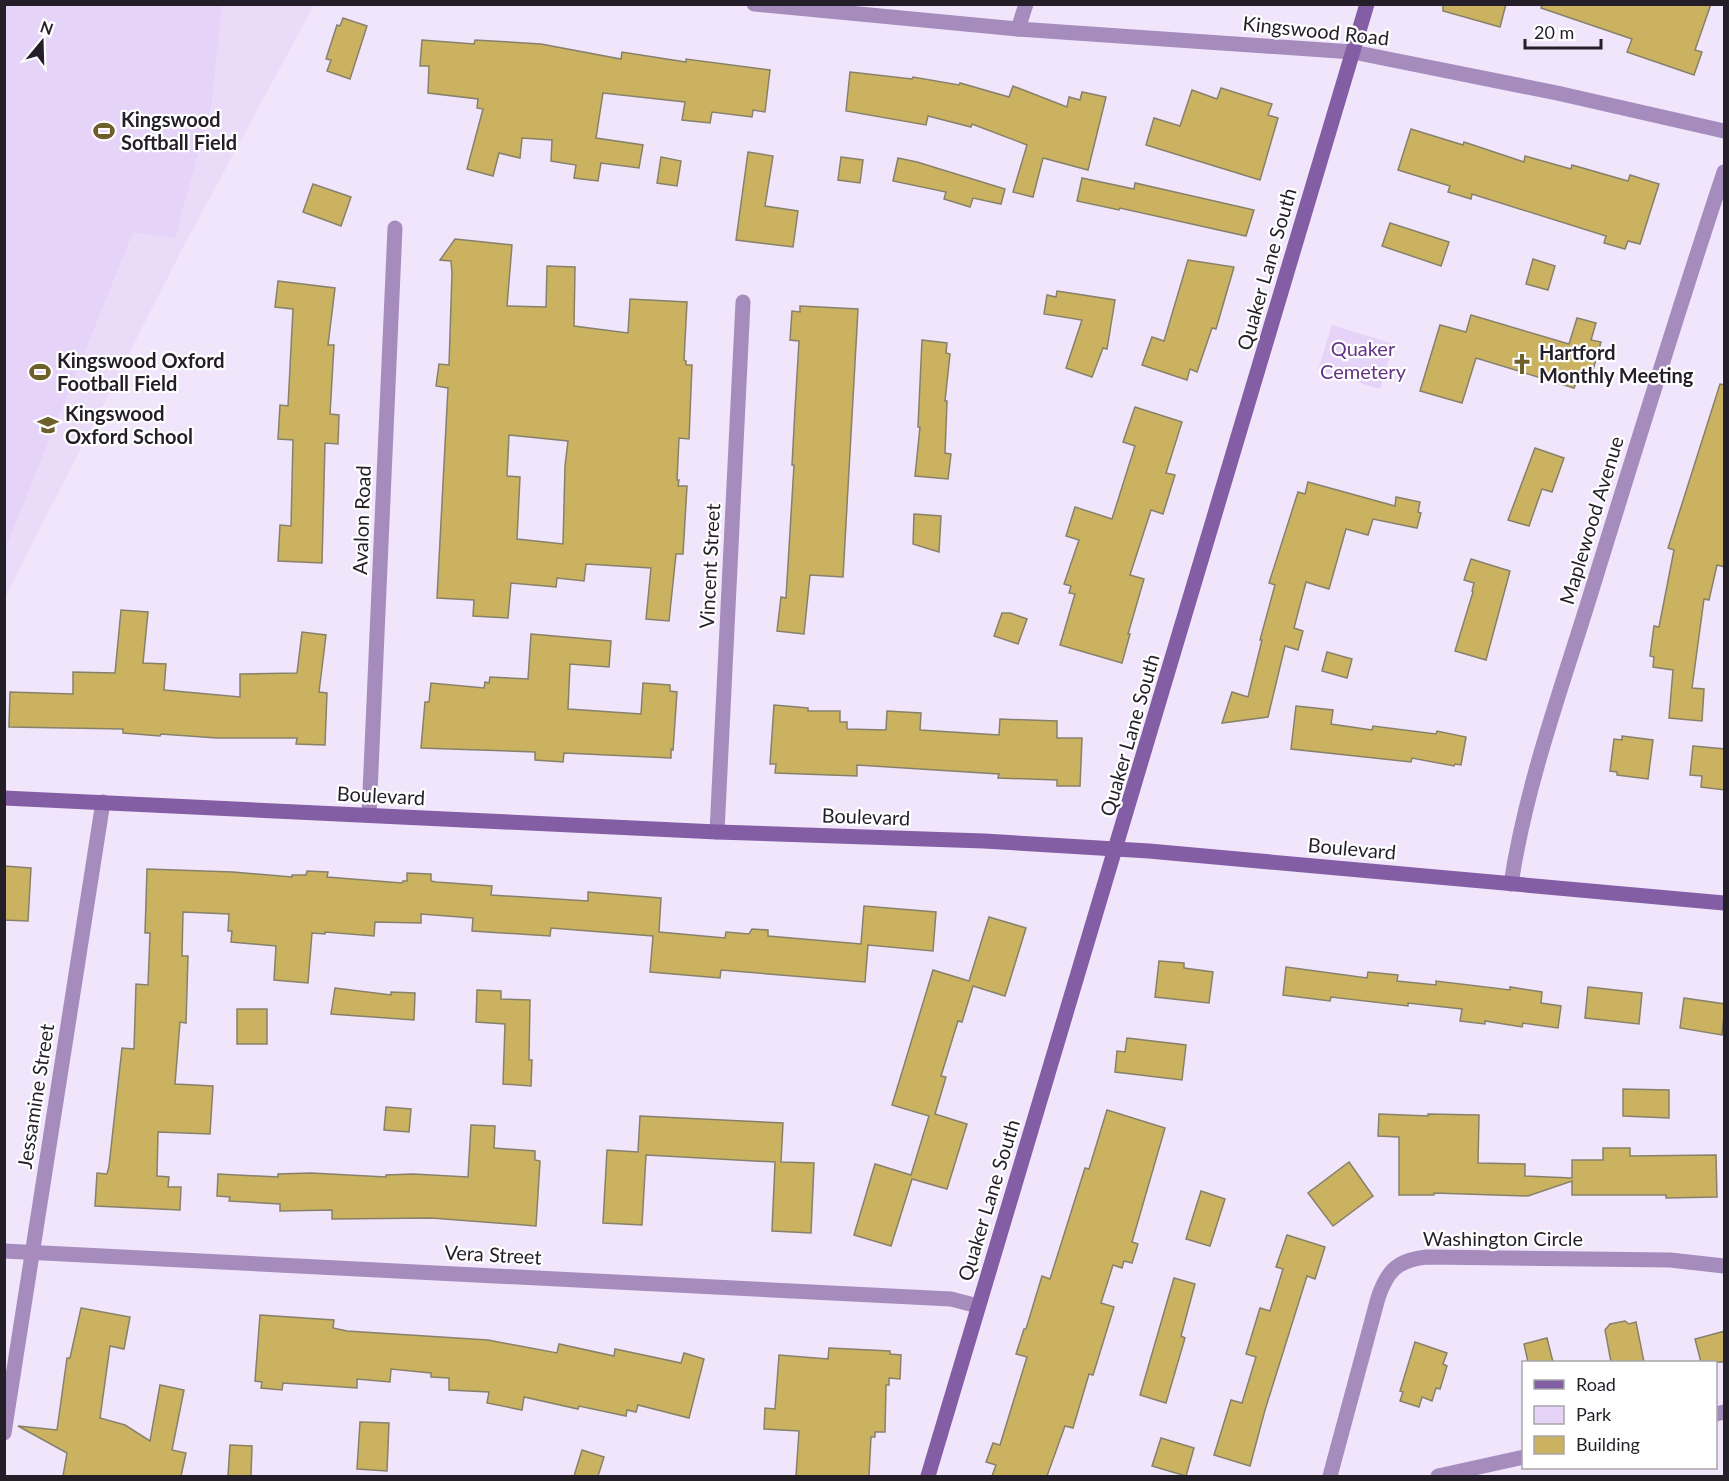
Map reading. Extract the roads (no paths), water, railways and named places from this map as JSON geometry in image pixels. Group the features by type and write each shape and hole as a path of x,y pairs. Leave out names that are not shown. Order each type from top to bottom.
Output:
{"main road":[{"name":"Quaker Lane South","path":"928,1476 1117,849 1367,4"},
{"name":"Boulevard","path":"4,798 717,832 984,841 1117,849 1725,903"}],"street":[{"name":"Kingswood Road","path":"754,4 1018,29 1353,52 1557,93 1725,131"},
{"path":"1018,29 1026,4"},
{"name":"Maplewood Avenue","path":"1511,884 1517,843 1539,761 1669,339 1725,172"},
{"name":"Avalon Road","path":"369,815 395,228"},
{"name":"Vincent Street","path":"717,832 743,302"},
{"name":"Jessamine Street","path":"4,1433 103,802"},
{"name":"Vera Street","path":"4,1251 951,1299 978,1306"},
{"name":"Washington Circle","path":"1330,1476 1378,1298 1387,1278 1401,1264 1414,1258 1427,1257 1670,1260 1725,1266"},
{"path":"1438,1476 1522,1457"}],"place":[{"name":"Kingswood Softball Field","path":"104,131"},
{"name":"Hartford Monthly Meeting","path":"1522,364"},
{"name":"Kingswood Oxford Football Field","path":"40,372"},
{"name":"Kingswood Oxford School","path":"48,425"}],"park label":[{"name":"Quaker Cemetery","path":"1363,360"}]}
